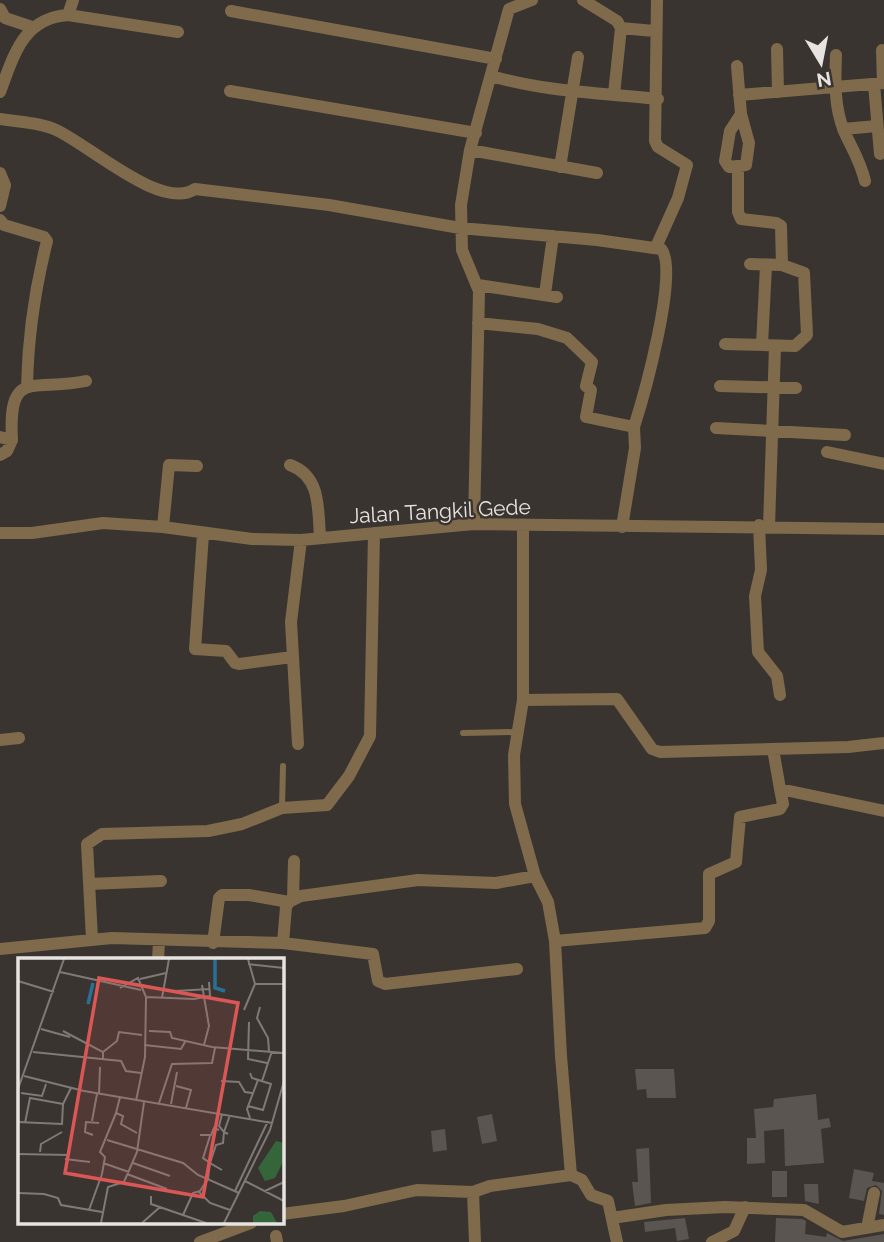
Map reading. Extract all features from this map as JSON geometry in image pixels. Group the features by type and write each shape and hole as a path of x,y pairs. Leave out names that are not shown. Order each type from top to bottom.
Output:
{"street":[{"path":"68,15 74,0"},
{"path":"474,524 478,285 462,250 460,228 470,150 509,4 533,0"},
{"path":"583,0 617,21 621,28 614,94"},
{"path":"656,247 681,188 687,165 658,147 654,31 657,0"},
{"path":"0,9 5,18 32,27"},
{"path":"231,11 496,59"},
{"path":"0,92 17,52 32,27 52,15 68,15 178,32"},
{"path":"621,28 654,31"},
{"path":"777,49 778,92"},
{"path":"858,155 882,154 879,119 881,50"},
{"path":"836,55 835,88 843,129 858,155 865,181"},
{"path":"560,167 578,57"},
{"path":"737,66 741,114 750,157 746,165 730,167 725,161 730,131 741,114"},
{"path":"491,76 527,86 574,94 614,94 658,99"},
{"path":"739,95 880,83"},
{"path":"230,91 476,133"},
{"path":"0,119 55,129 146,185 163,191 190,192 195,189 329,205 460,228 656,247 665,254 667,266 653,363 634,428 635,448 622,527"},
{"path":"843,129 879,119"},
{"path":"470,150 597,173"},
{"path":"738,168 741,219 781,226 782,265"},
{"path":"0,173 5,185 0,206"},
{"path":"0,219 4,225 47,240 28,344 27,386"},
{"path":"478,285 551,295 553,236"},
{"path":"725,344 795,346 807,335 806,278 800,270 782,265 750,264"},
{"path":"766,266 769,346 774,387 761,570 755,596 758,652 777,676 780,695"},
{"path":"478,323 538,329 567,338 593,363 586,386 591,390 586,417 634,428"},
{"path":"0,454 6,451 15,394 27,386 66,385 86,380"},
{"path":"720,386 796,388"},
{"path":"716,428 845,435"},
{"path":"827,452 884,464"},
{"path":"163,527 169,465 197,466"},
{"path":"289,465 303,470 315,489 320,538"},
{"name":"Jalan Tangkil Gede","path":"0,533 32,533 103,523 163,527 203,534 300,540 474,524 622,527 764,525 884,529"},
{"path":"523,524 523,700 516,732 515,804 535,876 548,902 555,941 571,1175"},
{"path":"92,939 87,844 102,834 208,831 242,824 282,808 327,805 345,783 369,740 374,533"},
{"path":"203,534 195,649 226,651 235,663 239,664 292,657"},
{"path":"298,744 291,622 300,540"},
{"path":"523,700 617,699 652,749 660,752 884,743"},
{"path":"0,740 19,738"},
{"path":"555,941 705,928 709,921 709,874 736,862 740,817 779,809 783,804 773,749"},
{"path":"780,789 884,811"},
{"path":"284,943 294,860"},
{"path":"213,943 219,898 222,895 291,900 418,880 496,883 535,876"},
{"path":"89,884 161,881"},
{"path":"0,949 92,939 284,943 373,954 377,981 384,985 517,969"},
{"path":"158,958 159,942"},
{"path":"284,1214 334,1208 416,1191 473,1192 490,1186 571,1175 582,1180 591,1195 608,1201 617,1242"},
{"path":"473,1192 475,1242"},
{"path":"867,1228 874,1193"},
{"path":"612,1218 671,1210 745,1207 804,1210 839,1232 884,1225"},
{"path":"712,1242 734,1231 745,1207"},
{"path":"200,1242 248,1224"}],"lane":[{"path":"463,733 516,732"},
{"path":"282,808 283,765"}],"building":[{"path":"635,1069 674,1069 676,1098 647,1098 646,1089 637,1090"},
{"path":"816,1094 818,1120 829,1118 831,1127 821,1129 824,1163 785,1166 784,1129 764,1131 765,1163 747,1164 747,1138 756,1138 754,1109 773,1107 774,1099"},
{"path":"492,1114 497,1141 482,1144 477,1117"},
{"path":"445,1129 447,1150 433,1152 431,1131"},
{"path":"649,1148 651,1203 635,1206 632,1182 638,1182 636,1149"},
{"path":"854,1169 874,1173 872,1181 884,1183 884,1215 879,1214 882,1191 876,1185 867,1188 864,1201 849,1198"},
{"path":"772,1171 787,1171 787,1197 772,1197"},
{"path":"804,1184 818,1184 819,1204 805,1201"},
{"path":"685,1218 689,1239 677,1241 675,1228 645,1232 644,1222"},
{"path":"776,1218 806,1221 805,1234 826,1237 827,1233 843,1241 884,1234 884,1242 775,1242"}]}
